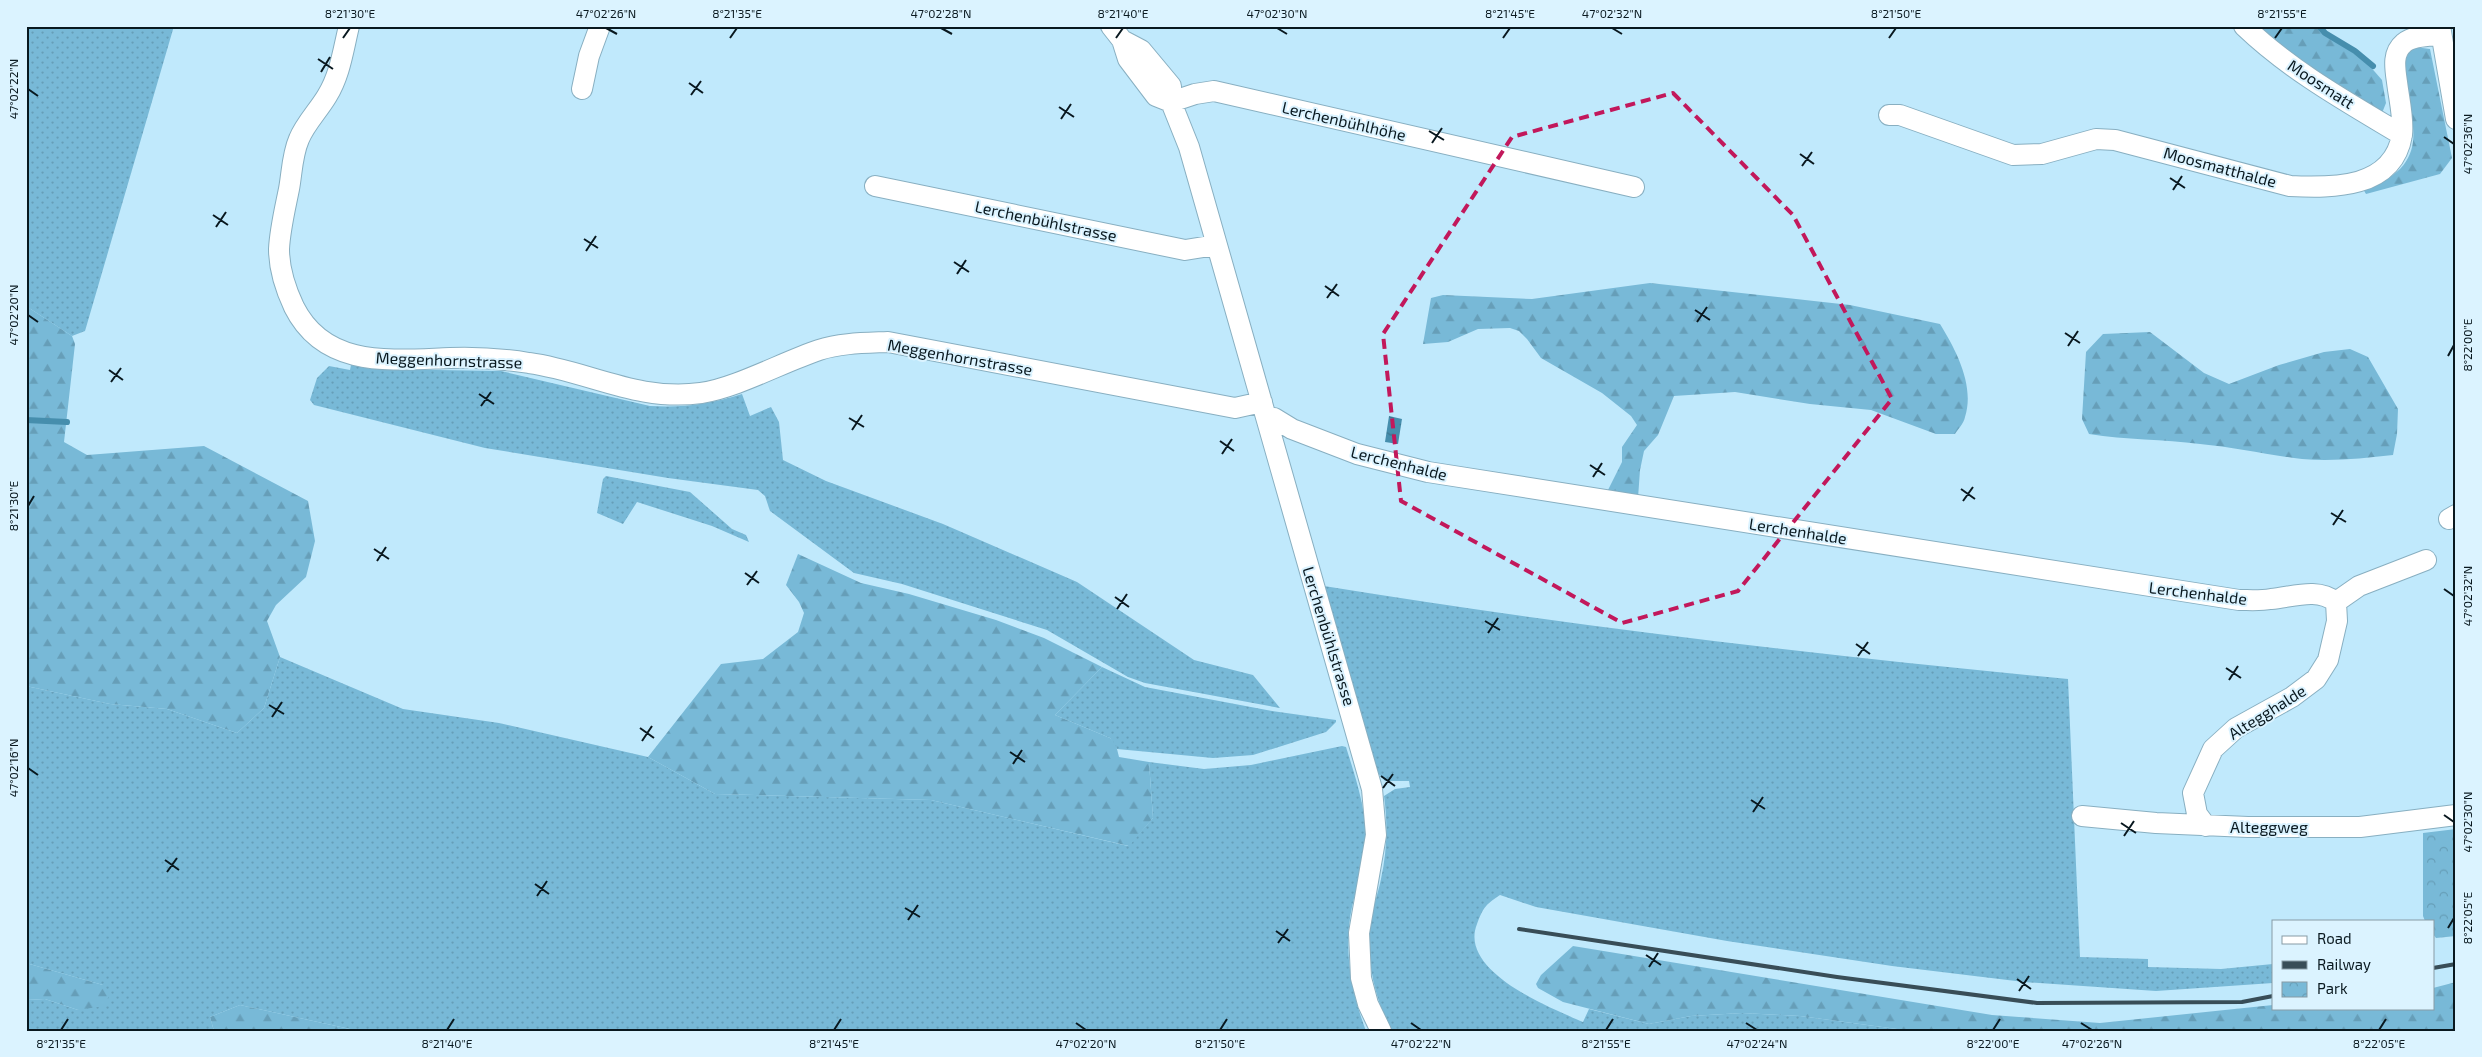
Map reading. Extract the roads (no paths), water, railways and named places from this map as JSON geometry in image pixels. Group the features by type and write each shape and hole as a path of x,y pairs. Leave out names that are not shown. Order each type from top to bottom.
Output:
{"street":[{"name":"Meggenhornstrasse","path":"349,26 339,74 299,138 294,156 279,249 289,296 300,318 324,342 342,351 377,359 420,361 451,358 530,363 638,391 673,395 703,393 822,349 861,343 888,342 1235,408 1264,411"},
{"path":"582,89 589,56 600,26"},
{"name":"Moosmatt","path":"2244,26 2267,48 2312,80 2402,135"},
{"path":"2440,31 2456,119"},
{"name":"Moosmatthalde","path":"1889,115 1900,115 2014,155 2042,154 2096,139 2115,140 2290,186 2348,185 2375,176 2386,169 2393,160 2402,135 2395,63 2396,55 2406,41 2440,31"},
{"path":"1116,33 1128,59 1156,96 1171,102"},
{"name":"Lerchenbühlhöhe","path":"1171,102 1195,94 1214,91 1634,187"},
{"name":"Lerchenbühlstrasse","path":"1171,102 1189,147 1372,789 1376,834 1359,933 1360,978 1368,1004 1381,1031"},
{"name":"Lerchenbühlstrasse","path":"875,186 1185,250 1216,245"},
{"name":"Lerchenhalde","path":"1264,411 1292,429 1357,454 1428,472 2239,600 2269,600 2312,593 2328,596 2336,602"},
{"path":"2336,602 2359,586 2426,560"},
{"name":"Altegghalde","path":"2206,826 2197,814 2193,792 2213,749 2236,728 2292,697 2316,679 2328,660 2337,621 2336,602"},
{"name":"Alteggweg","path":"2082,816 2206,826 2360,827 2456,815"}],"water":[{"path":"1389,416 1402,419 1398,444 1385,442"}],"waterway":[{"path":"2319,26 2325,33 2355,51 2373,66"},
{"path":"26,420 67,422"}],"railway":[{"path":"1519,929 1837,977 2037,1003 2242,1002 2272,996"},
{"path":"2434,968 2456,964"}]}
